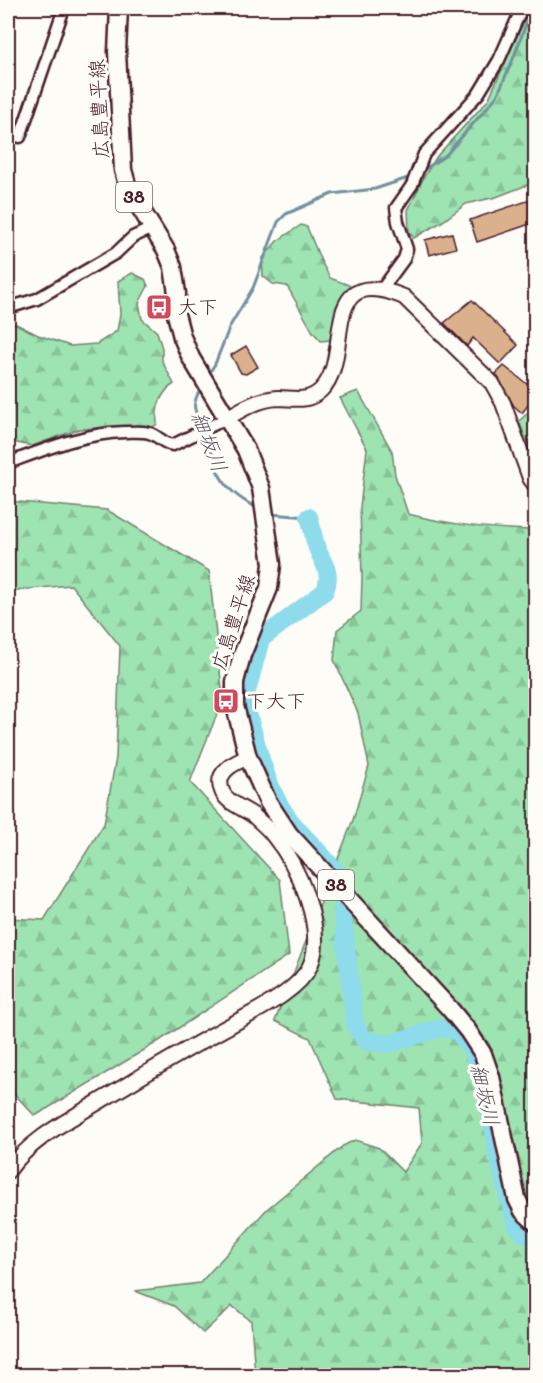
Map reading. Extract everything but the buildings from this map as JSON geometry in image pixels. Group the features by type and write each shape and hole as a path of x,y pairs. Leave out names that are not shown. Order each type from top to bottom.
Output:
{"main road":[{"name":"広島豊平線","path":"119,8 117,52 123,170 128,188 166,250 173,267 177,293 176,314 182,338 203,381 246,450 261,488 265,510 272,564 269,588 242,655 235,682 235,705 248,757 268,802 289,834 450,1009 483,1054 491,1077 517,1199 523,1211 536,1223"}],"street":[{"path":"8,134 20,137 64,8"},
{"path":"382,289 404,259 407,249 396,208 412,184 424,154 479,93 499,60 522,8"},
{"path":"8,308 37,300 116,253 134,237 152,228"},
{"path":"8,463 73,439 106,433 147,432 168,445 173,445 246,406 278,398 294,400 307,398 320,391 330,377 342,314 350,298 360,291 374,288 404,297 492,383 503,404 530,478 536,486"},
{"path":"8,1171 14,1162 46,1134 266,1005 294,986 310,966 314,932 308,897 299,878 273,834 250,813 222,793 220,781 222,772 248,757"}],"green space":[{"path":"530,8 536,8 535,182 496,197 466,204 414,238 409,232 408,210 425,175 437,156 488,100"},
{"path":"301,225 307,227 330,278 349,285 351,290 339,303 330,340 321,341 313,332 287,286 273,284 263,276 262,259 277,241"},
{"path":"132,273 145,279 148,286 139,303 142,319 157,332 162,348 162,361 174,384 169,387 160,401 157,424 152,428 139,426 79,429 32,446 17,443 8,428 8,322 70,346 97,344 117,331 120,314 118,281"},
{"path":"358,391 392,451 395,475 408,514 483,527 529,530 535,525 535,1375 255,1375 251,1321 232,1306 203,1333 174,1306 135,1291 200,1283 267,1209 343,1146 355,1140 379,1148 403,1172 422,1143 419,1108 337,1099 310,1038 275,1021 353,820 369,766 358,713 334,660 337,630 361,611 360,507 367,449 340,398"},
{"path":"535,402 535,458 519,421 531,410"},
{"path":"8,501 107,510 209,571 223,699 190,782 280,880 289,955 159,1041 35,1116 8,1087 8,918 44,920 104,824 116,758 120,646 71,585 8,591"}],"waterway":[{"name":"細坂川","path":"419,173 446,155 497,96 532,8"},
{"name":"細坂川","path":"208,375 215,364 230,326 253,288 278,222 286,214 332,194 375,189 411,177"},
{"name":"細坂川","path":"202,386 194,406 202,427"},
{"name":"細坂川","path":"205,433 222,480 238,496 259,509"},
{"name":"細坂川","path":"270,514 309,517"},
{"name":"細坂川","path":"309,517 316,545 326,567 328,578 325,591 261,639 246,695 247,711 269,782 282,808 339,876"},
{"name":"細坂川","path":"342,910 355,1025 365,1041 389,1044 441,1028 457,1031 474,1052 475,1060 483,1073 500,1166 516,1224 525,1234 536,1237"}],"place":[{"name":"大下","path":"159,307"},
{"name":"下大下","path":"226,701"}]}
